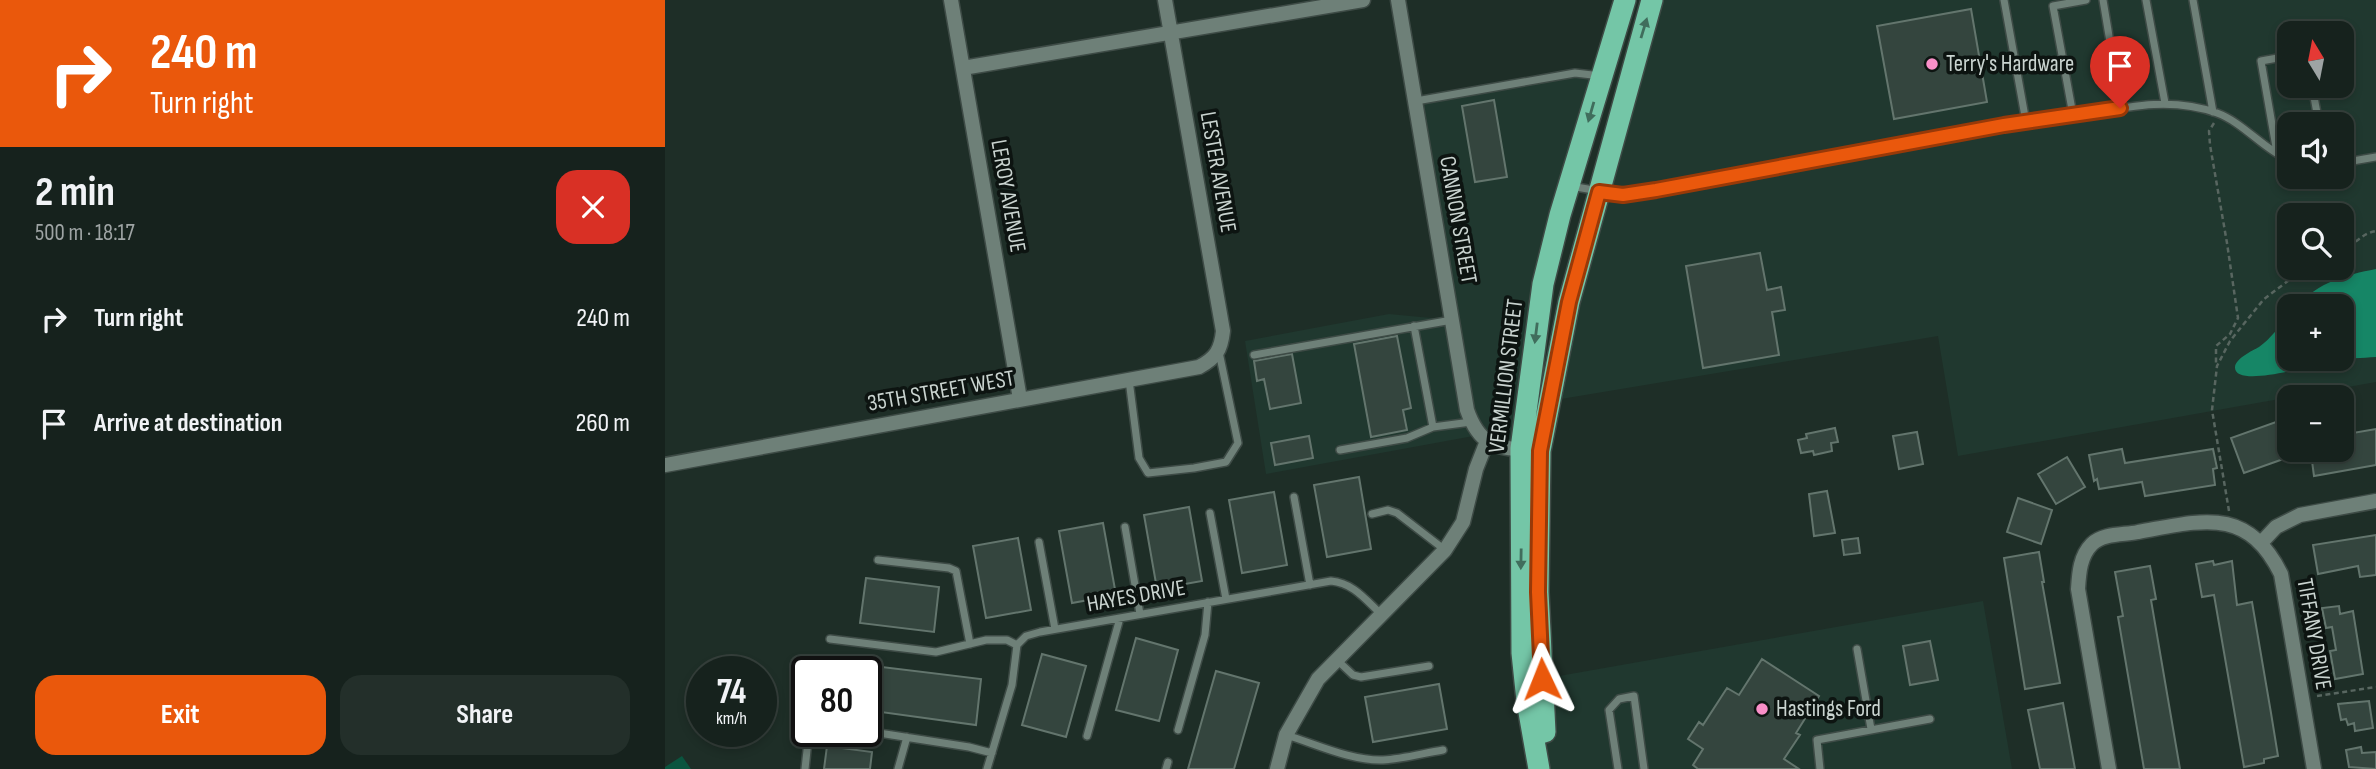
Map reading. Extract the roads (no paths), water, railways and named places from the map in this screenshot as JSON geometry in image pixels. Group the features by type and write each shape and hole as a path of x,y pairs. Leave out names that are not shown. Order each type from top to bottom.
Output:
{"highway":[{"name":"VERMILLION STREET","path":"1539,769 1527,701 1523,653 1531,450 1543,284 1560,215 1625,0"},
{"name":"VERMILLION STREET","path":"1546,769 1531,450 1652,0"}],"street":[{"name":"LEROY AVENUE","path":"951,0 1020,399"},
{"name":"LESTER AVENUE","path":"1165,0 1223,331 1219,351"},
{"path":"963,68 1363,0"},
{"name":"CANNON STREET","path":"1398,0 1471,422 1487,441"},
{"name":"35TH STREET WEST","path":"665,465 1199,367 1212,360 1219,351"},
{"path":"1277,769 1286,735 1318,678 1445,550 1463,522 1476,469 1487,441 1500,447 1531,450"},
{"path":"2262,543 2276,527 2300,514 2376,500"},
{"name":"TIFFANY DRIVE","path":"2109,769 2078,589 2079,571 2084,555 2094,542 2108,536 2197,522 2219,522 2250,533 2262,543 2281,574 2314,769"}],"lane":[{"path":"2004,0 2026,122"},
{"path":"2073,115 2053,6 2086,0"},
{"path":"2103,0 2120,108"},
{"path":"2146,0 2165,103"},
{"path":"2193,0 2217,113"},
{"path":"2277,58 2261,61 2277,153"},
{"path":"1415,101 1575,74 1601,76"},
{"path":"1570,186 1623,195 2026,122 2165,103 2187,104 2217,113 2277,153"},
{"path":"2354,161 2376,157"},
{"path":"1254,355 1452,320"},
{"path":"1414,326 1433,426"},
{"path":"1129,380 1139,458 1148,473 1226,462 1238,443 1219,351"},
{"path":"1341,450 1408,438 1433,426 1471,422"},
{"path":"1294,497 1310,584"},
{"path":"1372,514 1388,510 1397,513 1445,550"},
{"path":"1210,513 1226,599"},
{"path":"1125,527 1140,614"},
{"path":"1039,542 1055,629"},
{"path":"879,560 949,568 955,571 969,644"},
{"name":"HAYES DRIVE","path":"1017,645 1026,636 1055,629 1331,581 1352,587 1380,613"},
{"path":"1178,730 1205,635 1208,603"},
{"path":"1087,736 1120,618"},
{"path":"830,639 936,652 986,640 1007,640 1017,645 1012,685 987,769"},
{"path":"1857,649 1871,729"},
{"path":"1336,659 1353,675 1361,677 1429,666"},
{"path":"1618,769 1609,710 1619,699 1634,696 1644,769"},
{"path":"1820,769 1817,740 1930,719"},
{"path":"882,733 992,753"},
{"path":"1286,735 1374,759 1385,760 1443,750"},
{"path":"898,769 907,737"},
{"path":"805,769 807,747"}],"place":[{"name":"Terry's Hardware","path":"1932,64"},
{"name":"Hastings Ford","path":"1762,709"}]}
